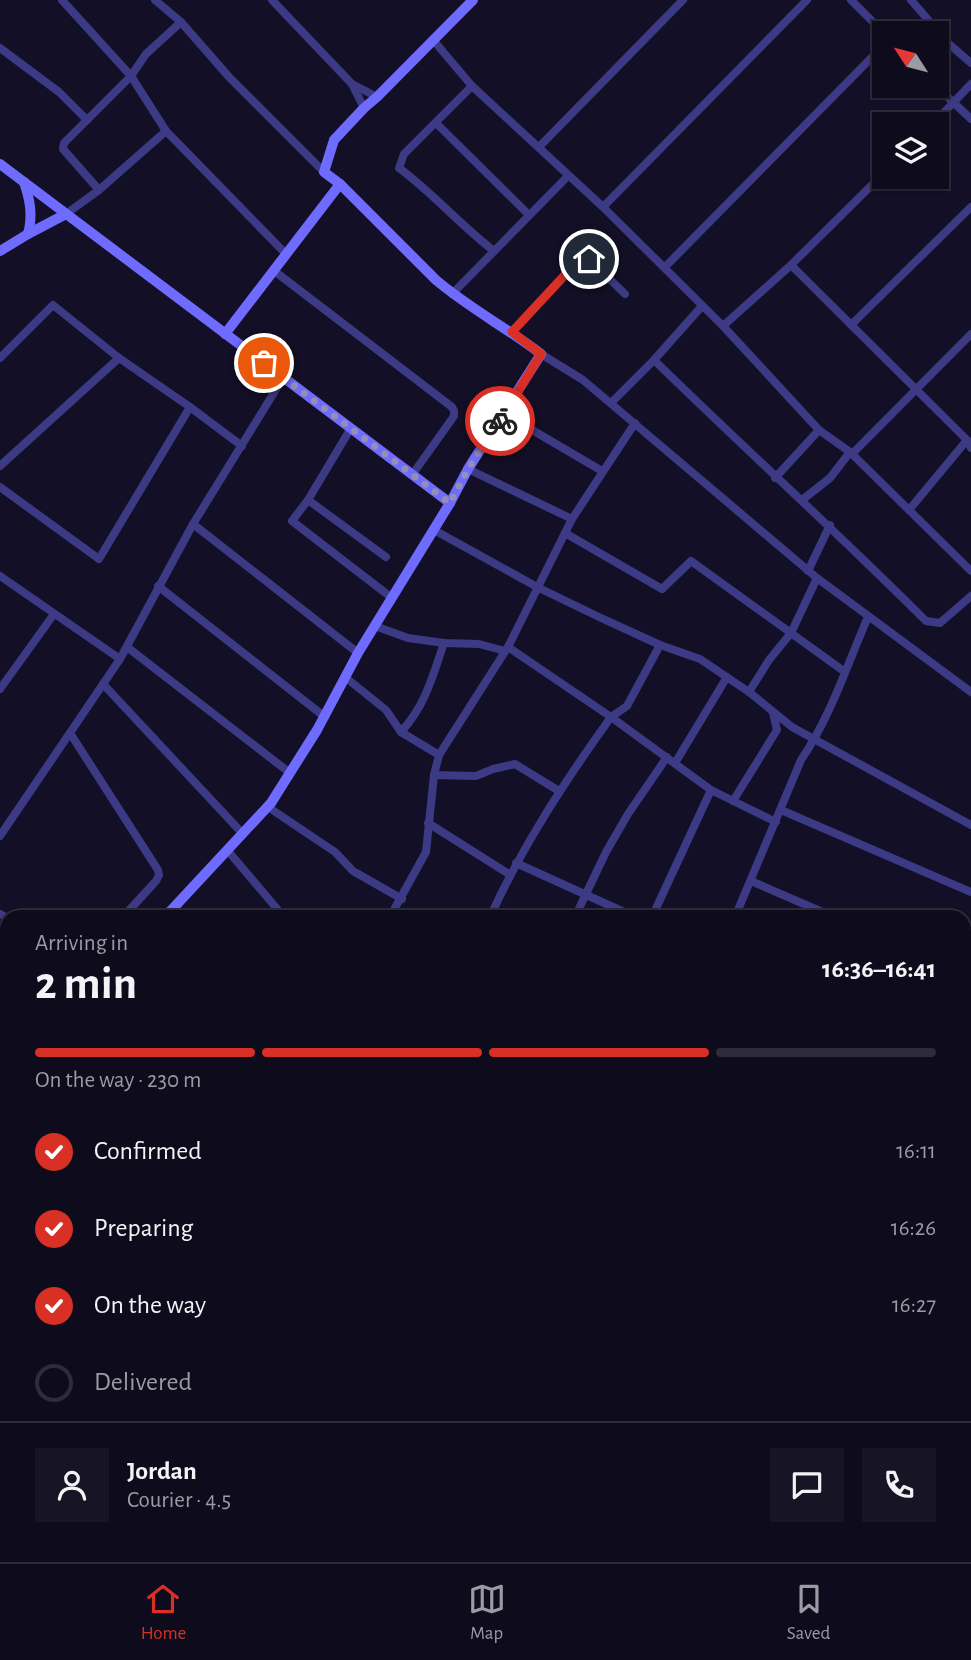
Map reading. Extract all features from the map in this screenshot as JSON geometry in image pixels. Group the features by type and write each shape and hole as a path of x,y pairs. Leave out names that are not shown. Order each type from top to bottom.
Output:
{"street":[{"path":"62,0 131,76 166,131 286,254"},
{"path":"155,0 181,22 229,77 324,172 340,184 452,294 583,380 817,579 971,692"},
{"path":"272,0 352,84 364,108"},
{"path":"324,172 334,140 474,0"},
{"path":"539,147 684,0"},
{"path":"603,207 807,0"},
{"path":"850,0 872,21"},
{"path":"915,2 949,44 971,63"},
{"path":"99,190 63,149 64,143 131,76 146,54 181,22"},
{"path":"434,41 472,86 603,207 723,326 819,430 851,453 971,571"},
{"path":"0,48 58,92 87,120"},
{"path":"664,267 872,56"},
{"path":"352,84 377,97"},
{"path":"945,112 971,84"},
{"path":"472,86 404,154 399,168 494,251"},
{"path":"949,98 971,120"},
{"path":"436,123 529,215"},
{"path":"0,251 66,214 99,190 166,131"},
{"path":"0,164 450,503"},
{"path":"452,294 568,176"},
{"path":"24,182 31,204 28,234"},
{"path":"225,334 340,184"},
{"path":"723,326 791,265 872,185"},
{"path":"851,325 971,207"},
{"path":"512,332 583,258 589,259 625,294"},
{"path":"791,265 969,444 909,510"},
{"path":"273,270 452,407 453,415 412,475"},
{"path":"0,358 53,305 119,358 242,446"},
{"path":"611,403 702,306"},
{"path":"802,500 830,478 851,453 971,334"},
{"path":"173,910 268,807 325,717 358,653 434,530 468,469 541,354"},
{"path":"0,466 119,358"},
{"path":"654,360 775,478 830,525 926,621 940,623 971,596"},
{"path":"0,836 3,825 120,659 192,524 284,378"},
{"path":"0,487 99,559 190,407"},
{"path":"505,414 602,471"},
{"path":"395,910 426,852 434,775 439,755 507,649 572,519 635,423"},
{"path":"351,428 308,500 292,520 392,598"},
{"path":"775,478 819,430"},
{"path":"468,469 572,519"},
{"path":"308,500 386,557"},
{"path":"192,524 358,653"},
{"path":"808,571 830,525"},
{"path":"434,530 539,588 660,645 700,659 749,692 792,727 971,825"},
{"path":"565,533 662,589 691,561 845,672"},
{"path":"0,576 120,659"},
{"path":"749,692 769,660 791,633 817,579"},
{"path":"158,586 325,717"},
{"path":"0,689 54,614"},
{"path":"738,910 801,760 814,740 868,617"},
{"path":"375,626 408,638 507,649 611,717 711,790 776,822"},
{"path":"401,732 417,714 424,700 444,643"},
{"path":"493,910 509,874 559,791 611,717 627,706 660,645"},
{"path":"127,647 290,773"},
{"path":"345,677 386,710 401,732 439,755"},
{"path":"579,910 628,814 671,760 727,677"},
{"path":"103,684 243,834"},
{"path":"733,801 777,730 773,713"},
{"path":"777,730 792,727"},
{"path":"70,733 158,870 156,881 129,910"},
{"path":"434,775 476,776 515,764 559,791"},
{"path":"655,910 711,790"},
{"path":"268,807 335,852 353,871 402,899"},
{"path":"781,810 971,892"},
{"path":"428,822 509,874"},
{"path":"228,851 278,909"},
{"path":"516,863 619,910"},
{"path":"751,881 818,910"}],"way so far":[{"path":"264,363 450,503 468,469 500,421"}],"route":[{"path":"500,421 541,354 512,332 577,262 583,258 589,259"}]}
